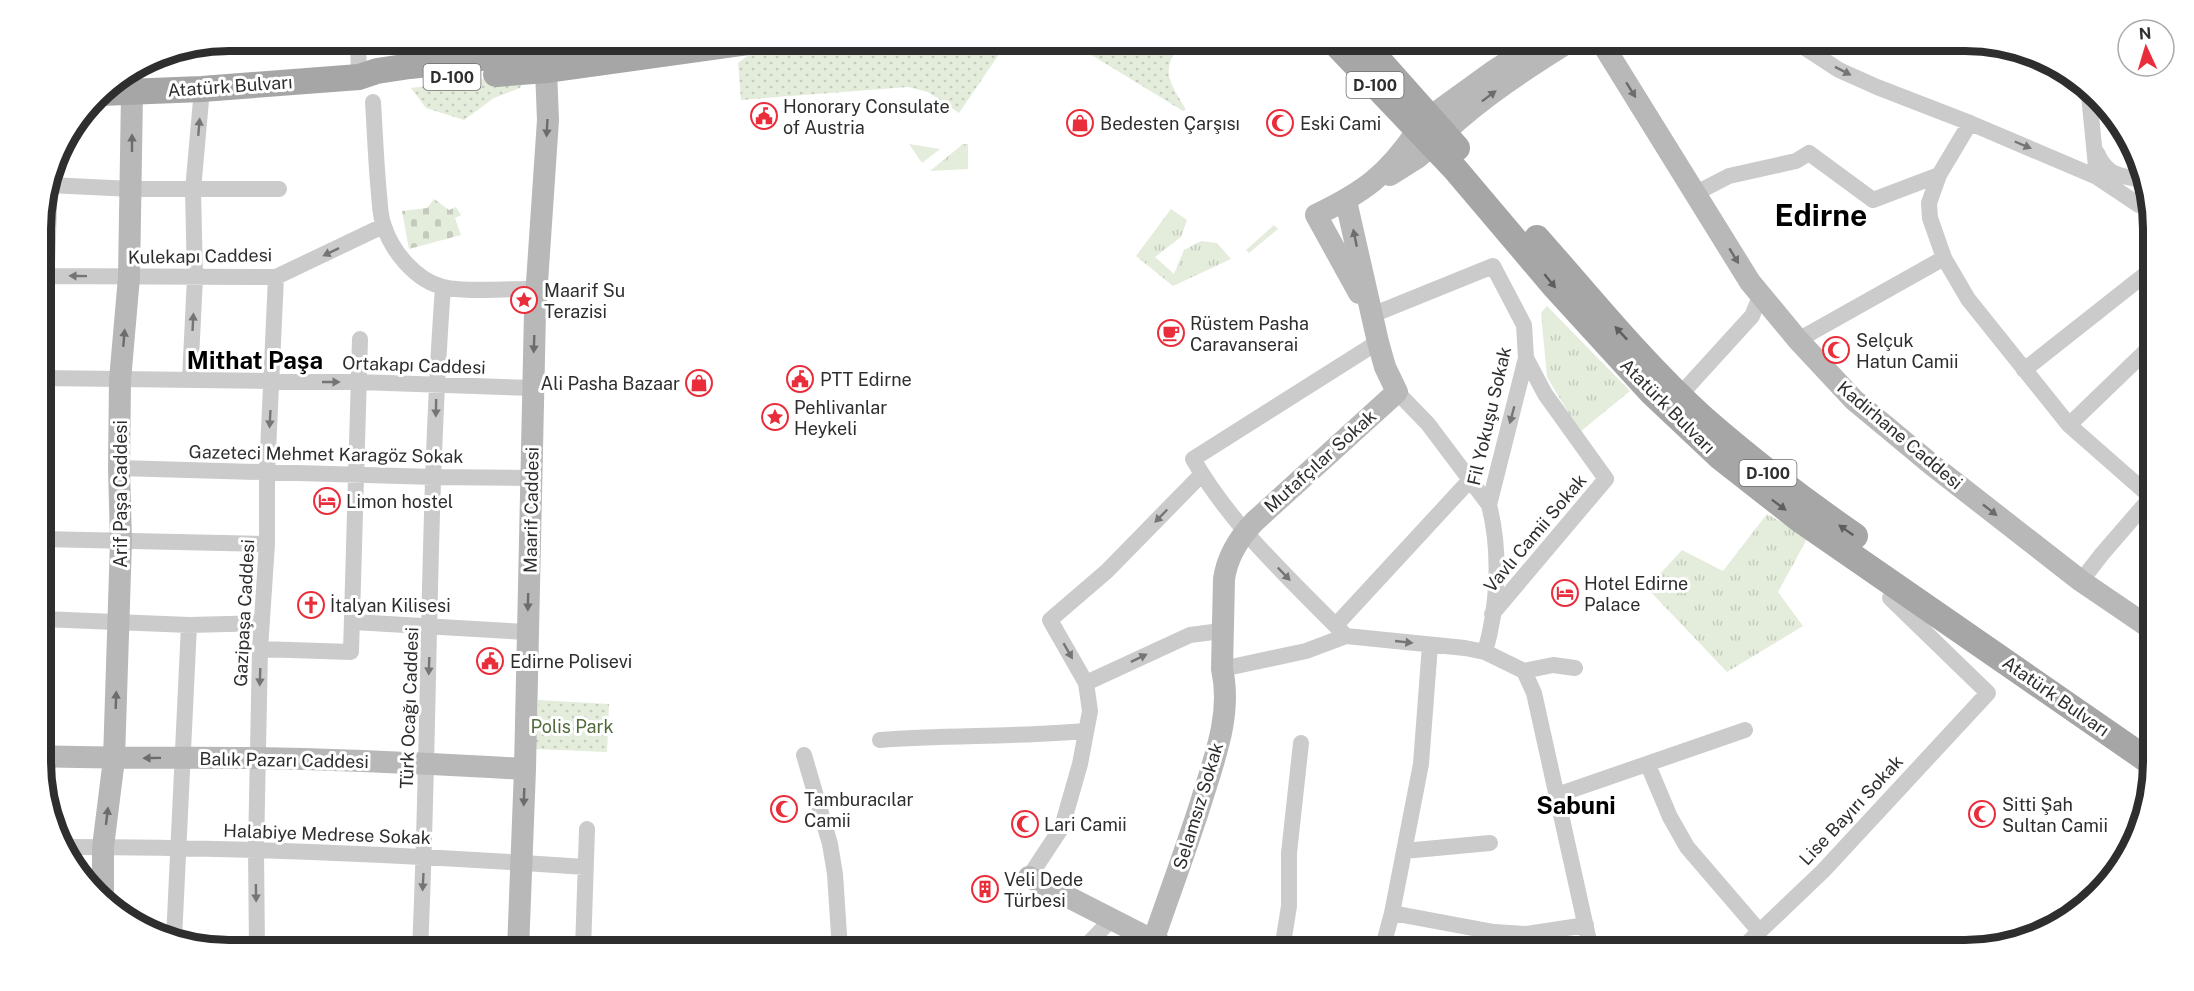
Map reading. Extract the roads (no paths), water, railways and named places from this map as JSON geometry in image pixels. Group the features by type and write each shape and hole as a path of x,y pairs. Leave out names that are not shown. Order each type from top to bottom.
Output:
{"main road":[{"name":"Atatürk Bulvarı","path":"545,61 588,51"},
{"name":"Atatürk Bulvarı","path":"133,81 202,89 359,77 378,83 641,51"},
{"name":"Atatürk Bulvarı","path":"1343,51 1433,137 1680,395 1721,433 1802,499 2143,736"},
{"name":"Atatürk Bulvarı","path":"1369,51 1433,137 1555,286 1651,392 1720,457 1798,519 2143,757"}],"street":[{"path":"358,51 359,77"},
{"path":"1375,181 1400,169 1495,70 1525,51"},
{"path":"1372,315 1316,215 1346,201 1494,92 1556,51"},
{"name":"Kadirhane Caddesi","path":"1607,51 1760,297 1854,400 1931,464 2081,581 2143,623"},
{"path":"1810,51 1839,70 1877,87 1970,123 2097,177 2141,207"},
{"name":"Maarif Caddesi","path":"518,940 525,769 536,289 548,120 545,61"},
{"name":"Arif Paşa Caddesi","path":"103,888 104,847 114,759 121,541 118,468 120,380 129,277 133,81"},
{"path":"190,380 195,277 193,190 202,89"},
{"path":"373,102 383,226 393,245 418,274 443,287 457,289 536,289"},
{"path":"2090,102 2097,177"},
{"path":"1970,123 1939,175 1929,203 1930,218 1944,258 1968,299 2069,425 2143,488"},
{"path":"2095,149 2107,170 2135,178"},
{"path":"1696,193 1729,176 1796,161 1809,153 1873,200 1939,175"},
{"path":"57,184 132,189 279,189"},
{"path":"1346,201 1385,367 1397,392 1428,424 1489,505"},
{"name":"Kulekapı Caddesi","path":"51,276 276,277 383,226"},
{"path":"1798,340 1944,258"},
{"name":"Fil Yokuşu Sokak","path":"1372,315 1493,266 1524,325 1526,358 1489,505 1494,524 1496,576 1491,633 1485,652"},
{"path":"2024,370 2143,275"},
{"name":"Gazipaşa Caddesi","path":"257,940 257,758 276,277"},
{"name":"Türk Ocağı Caddesi","path":"420,940 431,627 436,384 443,287"},
{"path":"1680,395 1752,316 1760,297"},
{"path":"261,649 351,652 360,339"},
{"path":"1144,940 1112,919 1029,877 1062,827 1080,764 1090,711 1086,683 1050,620 1107,571 1197,466 1378,342"},
{"path":"2069,425 2143,354"},
{"name":"Vavlı Camii Sokak","path":"1492,614 1606,479 1545,394 1526,358"},
{"name":"Ortakapı Caddesi","path":"51,378 359,382 533,388"},
{"name":"Mutafçılar Sokak","path":"1244,532 1397,392"},
{"path":"1197,466 1244,532 1341,630 1485,652 1524,671 1553,665 1575,668"},
{"name":"Gazeteci Mehmet Karagöz Sokak","path":"118,468 532,478"},
{"path":"1221,669 1306,651 1341,630 1470,480"},
{"path":"2081,581 2143,506"},
{"name":"Selamsız Sokak","path":"1152,940 1194,788 1221,669 1221,631 1226,568 1244,532"},
{"path":"51,539 267,544"},
{"name":"Lise Bayırı Sokak","path":"1751,940 1823,871 1988,693 1890,598"},
{"path":"51,619 189,625 262,623"},
{"path":"353,622 527,632"},
{"path":"174,932 189,625"},
{"path":"1086,683 1190,635 1221,631"},
{"path":"1385,940 1392,913 1420,764 1430,645"},
{"path":"1524,671 1534,693 1589,940"},
{"path":"1557,795 1745,730"},
{"path":"880,740 1086,731"},
{"path":"1283,940 1289,906 1289,853 1301,743"},
{"path":"804,755 830,843 835,874 839,940"},
{"name":"Balık Pazarı Caddesi","path":"51,756 114,759 257,758 426,763 525,769"},
{"path":"1648,765 1670,817 1687,847 1760,932"},
{"path":"583,940 587,829"},
{"path":"1404,851 1490,843"},
{"name":"Halabiye Medrese Sokak","path":"73,847 177,848 424,857 585,867"},
{"path":"1392,913 1494,932 1527,934 1586,925"},
{"path":"1092,940 1112,919"}],"place":[{"name":"Honorary Consulate of Austria","path":"764,116"},
{"name":"Bedesten Çarşısı","path":"1080,123"},
{"name":"Eski Cami","path":"1280,123"},
{"name":"Maarif Su Terazisi","path":"524,300"},
{"name":"Rüstem Pasha Caravanserai","path":"1171,333"},
{"name":"Selçuk Hatun Camii","path":"1836,350"},
{"name":"PTT Edirne","path":"800,379"},
{"name":"Ali Pasha Bazaar","path":"699,383"},
{"name":"Pehlivanlar Heykeli","path":"775,417"},
{"name":"Limon hostel","path":"327,501"},
{"name":"Hotel Edirne Palace","path":"1565,593"},
{"name":"İtalyan Kilisesi","path":"311,605"},
{"name":"Edirne Polisevi","path":"490,661"},
{"name":"Tamburacılar Camii","path":"784,809"},
{"name":"Sitti Şah Sultan Camii","path":"1982,814"},
{"name":"Lari Camii","path":"1025,824"},
{"name":"Veli Dede Türbesi","path":"985,889"}],"district":[{"name":"Edirne","path":"1821,215"},
{"name":"Mithat Paşa","path":"255,360"},
{"name":"Sabuni","path":"1576,805"}],"park label":[{"name":"Polis Park","path":"572,726"}]}
